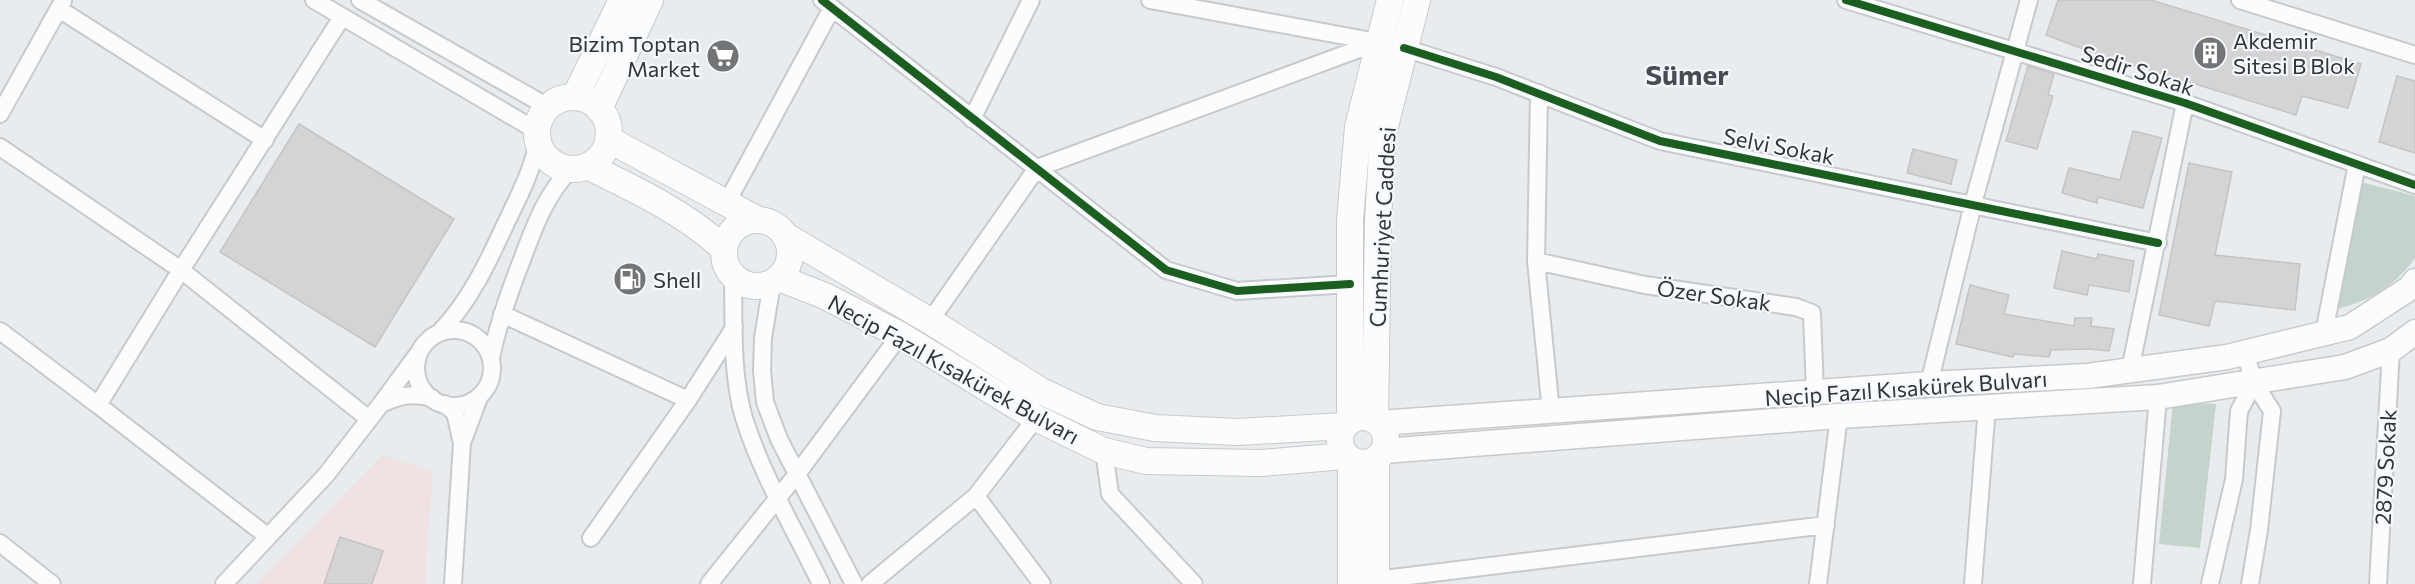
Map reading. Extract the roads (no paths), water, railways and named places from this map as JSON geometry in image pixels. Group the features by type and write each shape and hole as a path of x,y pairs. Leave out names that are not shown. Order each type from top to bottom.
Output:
{"main road":[{"path":"575,98 622,0"},
{"path":"599,110 650,0"},
{"name":"Cumhuriyet Caddesi","path":"1347,423 1350,220 1358,127 1390,0"},
{"name":"Cumhuriyet Caddesi","path":"1377,422 1378,221 1383,134 1417,0"},
{"path":"579,167 604,150 608,139 607,122 590,101 575,98 560,100 548,107 541,118 538,136 542,151 550,161 579,167 621,183 702,228 723,248 726,266 734,277 746,285 753,286 776,280 788,264 790,247 784,235 773,224 758,220 727,201 608,139"},
{"path":"723,248 733,229 742,223 758,220"},
{"name":"Necip Fazıl Kısakürek Bulvarı","path":"784,235 930,321 1041,391 1097,417 1155,428 1238,432 1347,423"},
{"name":"Necip Fazıl Kısakürek Bulvarı","path":"776,280 825,296 900,335 1036,418 1104,451 1146,461 1262,463 1364,457 1839,416 2158,397 2345,367 2391,350 2415,332"},
{"name":"Necip Fazıl Kısakürek Bulvarı","path":"1377,422 1551,412 1929,384 2088,376 2245,352 2350,327 2410,288 2415,281"},
{"path":"1351,584 1364,457 1386,436 1377,422 1365,417 1347,423 1339,441 1364,457"},
{"path":"1364,457 1376,582"}],"street":[{"path":"224,584 326,475 429,339 441,332 459,313 498,241 525,183 538,136 314,0"},
{"path":"360,0 548,107"},
{"path":"972,119 1031,0"},
{"path":"1150,0 1378,42"},
{"name":"Sedir Sokak","path":"1846,0 2185,103 2415,185"},
{"path":"1929,384 1973,204 2029,0"},
{"path":"2240,0 2415,55"},
{"path":"0,114 61,4 265,140"},
{"path":"727,201 827,4 1166,270 1237,291 1350,284"},
{"path":"98,405 342,16"},
{"path":"930,321 1037,168 1378,42"},
{"name":"Selvi Sokak","path":"1404,48 1539,93 1660,141 2158,243"},
{"path":"1539,93 1536,261 1551,412"},
{"path":"2130,370 2158,243 2185,103"},
{"path":"0,147 181,270 369,419"},
{"path":"2324,333 2357,164"},
{"path":"462,443 480,395 491,378 491,358 502,314 545,202 557,183 579,167"},
{"name":"Özer Sokak","path":"1536,261 1645,285 1796,307 1812,313 1815,393"},
{"path":"734,277 734,328 738,386 744,417 755,447 821,584"},
{"path":"776,280 763,338 762,371 765,402 779,439 854,584"},
{"path":"502,314 688,400"},
{"path":"591,538 688,400 734,328"},
{"path":"441,332 453,330 472,334 486,347 491,358"},
{"path":"0,331 267,536"},
{"path":"709,584 797,474 900,335"},
{"path":"421,350 416,370 419,381 438,401 455,413 462,443 453,584"},
{"name":"2879 Sokak","path":"2378,584 2391,350"},
{"path":"2245,352 2254,383 2272,411 2259,530 2250,584"},
{"path":"2210,584 2234,479 2239,411 2254,383"},
{"path":"381,404 398,396 413,394 438,401 464,404 480,395"},
{"path":"2142,584 2158,397"},
{"path":"1972,584 1987,406"},
{"path":"1818,584 1839,416"},
{"path":"870,584 976,496 1036,418"},
{"path":"1104,451 1110,494 1194,584"},
{"path":"976,496 1042,584"},
{"path":"1376,582 1826,525"},
{"path":"0,543 52,584"}],"place":[{"name":"Akdemir Sitesi B Blok","path":"2210,53"},
{"name":"Bizim Toptan Market","path":"723,56"},
{"name":"Shell","path":"630,279"}],"district":[{"name":"Sümer","path":"1687,74"}]}
